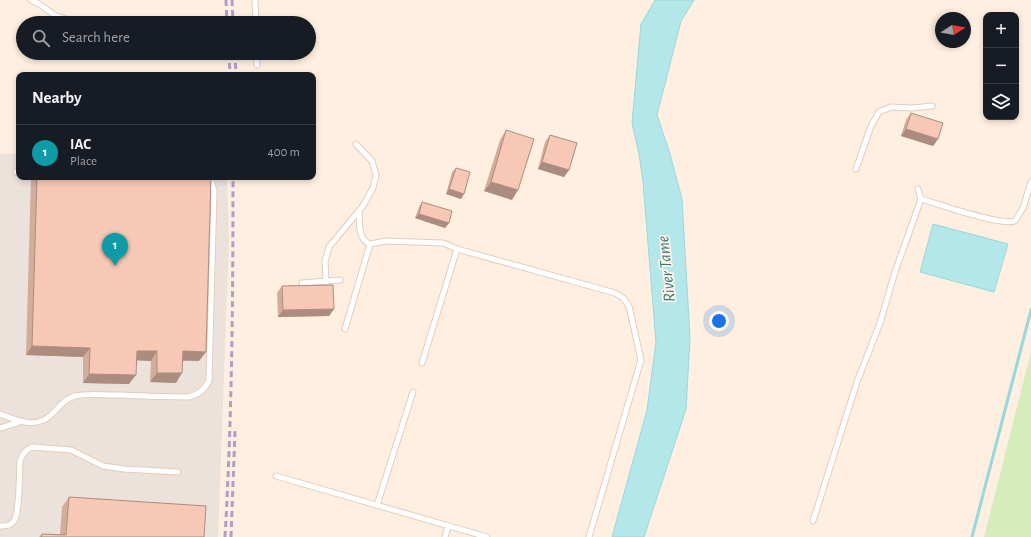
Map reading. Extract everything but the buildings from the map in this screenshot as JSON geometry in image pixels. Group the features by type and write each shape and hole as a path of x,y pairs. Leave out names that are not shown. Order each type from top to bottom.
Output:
{"lane":[{"path":"31,0 38,2 56,16"},
{"path":"255,0 256,16"},
{"path":"257,60 257,65"},
{"path":"856,170 872,126 879,112 891,107 912,108 932,106"},
{"path":"326,282 325,261 329,247 359,210 373,188 376,175 372,161 356,144"},
{"path":"0,414 19,422 43,422 52,415 61,404 73,397 90,395 188,397 196,395 206,386 209,380 214,191 212,183 209,180"},
{"path":"921,199 993,220 1009,223 1014,221 1023,208 1031,182"},
{"path":"813,521 857,382 880,323 895,272 921,199 918,189"},
{"path":"359,210 361,236 365,242 370,244 386,242 443,243 457,249 615,293 623,298 629,306 641,360 589,537"},
{"path":"344,329 370,244"},
{"path":"422,363 457,249"},
{"path":"302,283 340,280"},
{"path":"378,505 413,392"},
{"path":"0,428 19,422"},
{"path":"0,526 10,524 16,516 20,461 26,450 32,447 71,450 102,466 124,469 178,472"},
{"path":"276,476 486,537"},
{"path":"445,537 448,526"}],"shaded area":[{"path":"0,154 16,154 16,180 227,180 229,242 218,537 0,537"}],"green space":[{"path":"1031,352 1031,537 984,537"}],"water":[{"name":"River Tame","path":"655,0 694,0 681,21 657,115 670,154 682,199 690,338 686,409 644,537 612,537 647,410 656,342 643,182 632,123 641,24"},
{"path":"933,224 1008,244 994,292 920,272"}],"waterway":[{"path":"972,537 1031,310"}],"railway":[{"path":"226,0 227,16"},
{"path":"232,0 233,16"},
{"path":"229,60 230,72"},
{"path":"235,60 236,72"},
{"path":"225,537 232,357 233,180"},
{"path":"231,537 235,431"}],"place":[{"name":"IAC","path":"115,266"}]}
